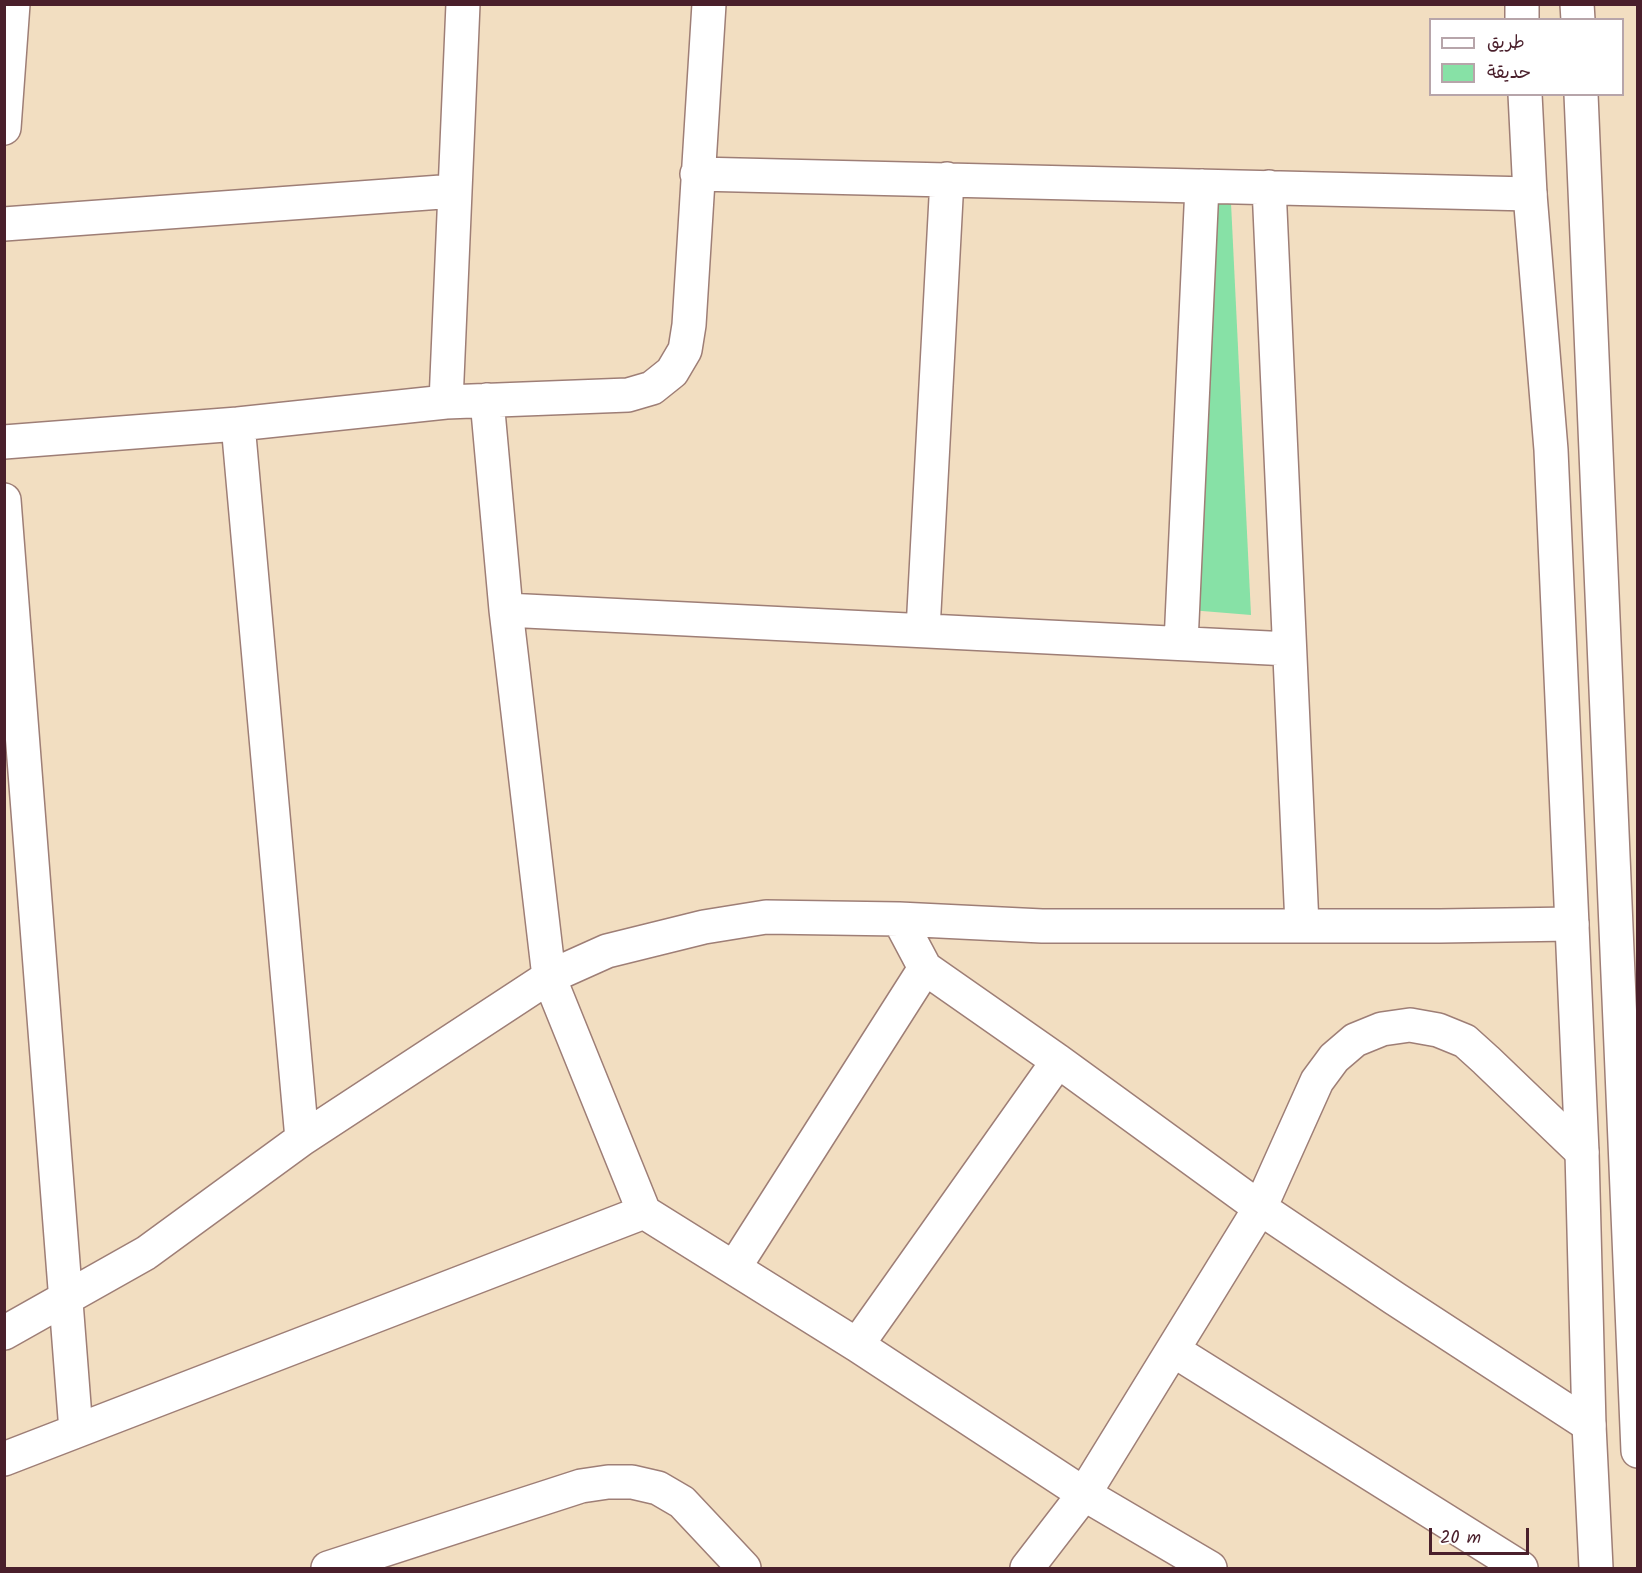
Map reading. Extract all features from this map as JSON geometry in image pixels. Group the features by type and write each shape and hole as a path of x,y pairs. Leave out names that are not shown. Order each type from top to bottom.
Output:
{"street":[{"path":"4,128 13,4"},
{"path":"446,402 463,4"},
{"path":"4,442 238,424 446,402 628,395 652,388 672,372 685,350 689,325 709,4"},
{"path":"1525,96 1530,194 1551,450 1582,1152 1589,1425 1596,1569"},
{"path":"1581,96 1638,1450"},
{"path":"697,174 1530,194"},
{"path":"923,630 947,179"},
{"path":"1181,643 1202,186"},
{"path":"1269,188 1302,925"},
{"path":"4,224 455,191"},
{"path":"487,400 506,610 549,977 644,1212 857,1345 1084,1494 1210,1569"},
{"path":"238,424 302,1138"},
{"path":"4,500 76,1431"},
{"path":"506,610 1288,649"},
{"path":"4,1333 146,1253 302,1138 549,977 607,951 704,927 766,918 899,919 1042,926 1572,924"},
{"path":"899,919 925,968 1058,1060 1260,1208 1403,1305 1589,1425"},
{"path":"734,1268 925,968"},
{"path":"1027,1569 1084,1494 1260,1208 1317,1081 1334,1058 1356,1040 1382,1029 1410,1025 1438,1030 1464,1041 1582,1152"},
{"path":"857,1345 1058,1060"},
{"path":"4,1459 644,1212"},
{"path":"1173,1350 1521,1569"},
{"path":"328,1569 581,1486 608,1482 632,1482 658,1488 682,1502 744,1569"}],"green space":[{"path":"1209,202 1231,203 1251,615 1190,610"}]}
